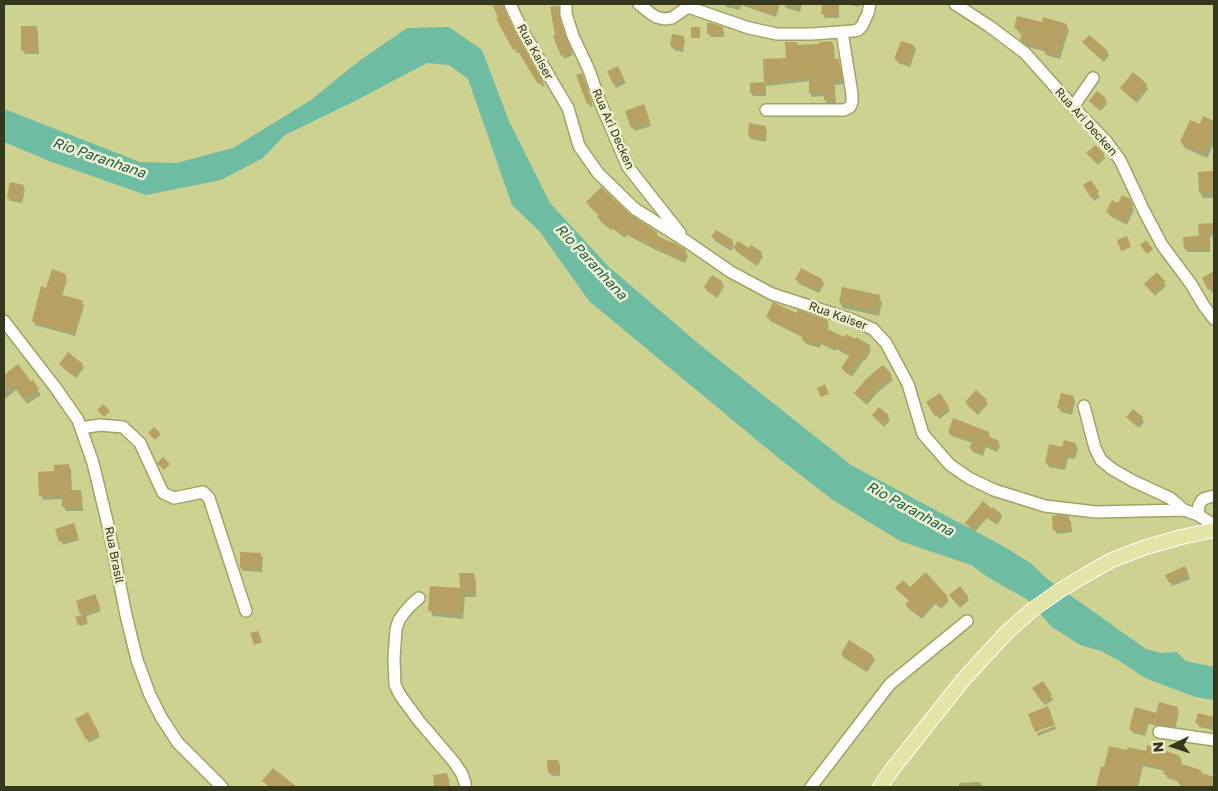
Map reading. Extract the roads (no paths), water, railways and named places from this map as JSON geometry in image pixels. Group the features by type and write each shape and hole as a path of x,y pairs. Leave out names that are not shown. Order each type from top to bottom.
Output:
{"main road":[{"path":"880,787 894,766 963,680 1007,632 1032,610 1112,560 1182,536 1214,530"}],"street":[{"name":"Rua Kaiser","path":"510,4 522,30 568,108 579,146 598,173 635,209 731,272 772,294 850,319 873,329 886,343 908,384 923,434 950,465 969,478 994,490 1045,506 1096,512 1184,510 1198,515 1214,525"},
{"name":"Rua Ari Decken","path":"566,4 566,14 573,36 589,70 600,102 628,168 686,241"},
{"path":"639,4 656,17 664,19 672,18 689,5 750,28 777,34 812,34 858,30 868,14 870,4"},
{"name":"Rua Ari Decken","path":"955,4 1025,53 1106,141 1120,160 1162,245 1214,319"},
{"path":"766,110 844,110 850,107 852,94 842,32"},
{"path":"1073,107 1093,78"},
{"name":"Rua Brasil","path":"4,320 78,420 93,463 106,516 136,660 150,695 161,717 178,743 222,787"},
{"path":"1084,406 1095,448 1102,460 1112,469 1133,481 1170,498 1184,510"},
{"path":"80,428 100,425 123,427 140,443 163,493 174,498 203,492 209,498 246,611"},
{"path":"1198,515 1199,505 1202,500 1214,496"},
{"path":"419,598 399,620 396,629 395,685 419,721 454,762 462,774 465,787"},
{"path":"811,787 890,684 967,622"},
{"path":"1159,732 1214,740"}],"water":[{"name":"Rio Paranhana","path":"449,27 482,50 509,121 550,203 608,266 699,344 851,465 1003,546 1032,564 1046,578 1146,649 1161,653 1177,652 1186,661 1214,667 1214,700 1195,697 1145,678 1101,651 1080,645 1052,627 1028,600 989,578 971,565 900,541 833,500 776,456 589,301 540,232 512,205 468,79 449,65 427,63 285,135 263,158 221,180 146,195 49,161 4,142 4,109 140,162 176,163 233,148 311,100 359,61 407,28"}]}
